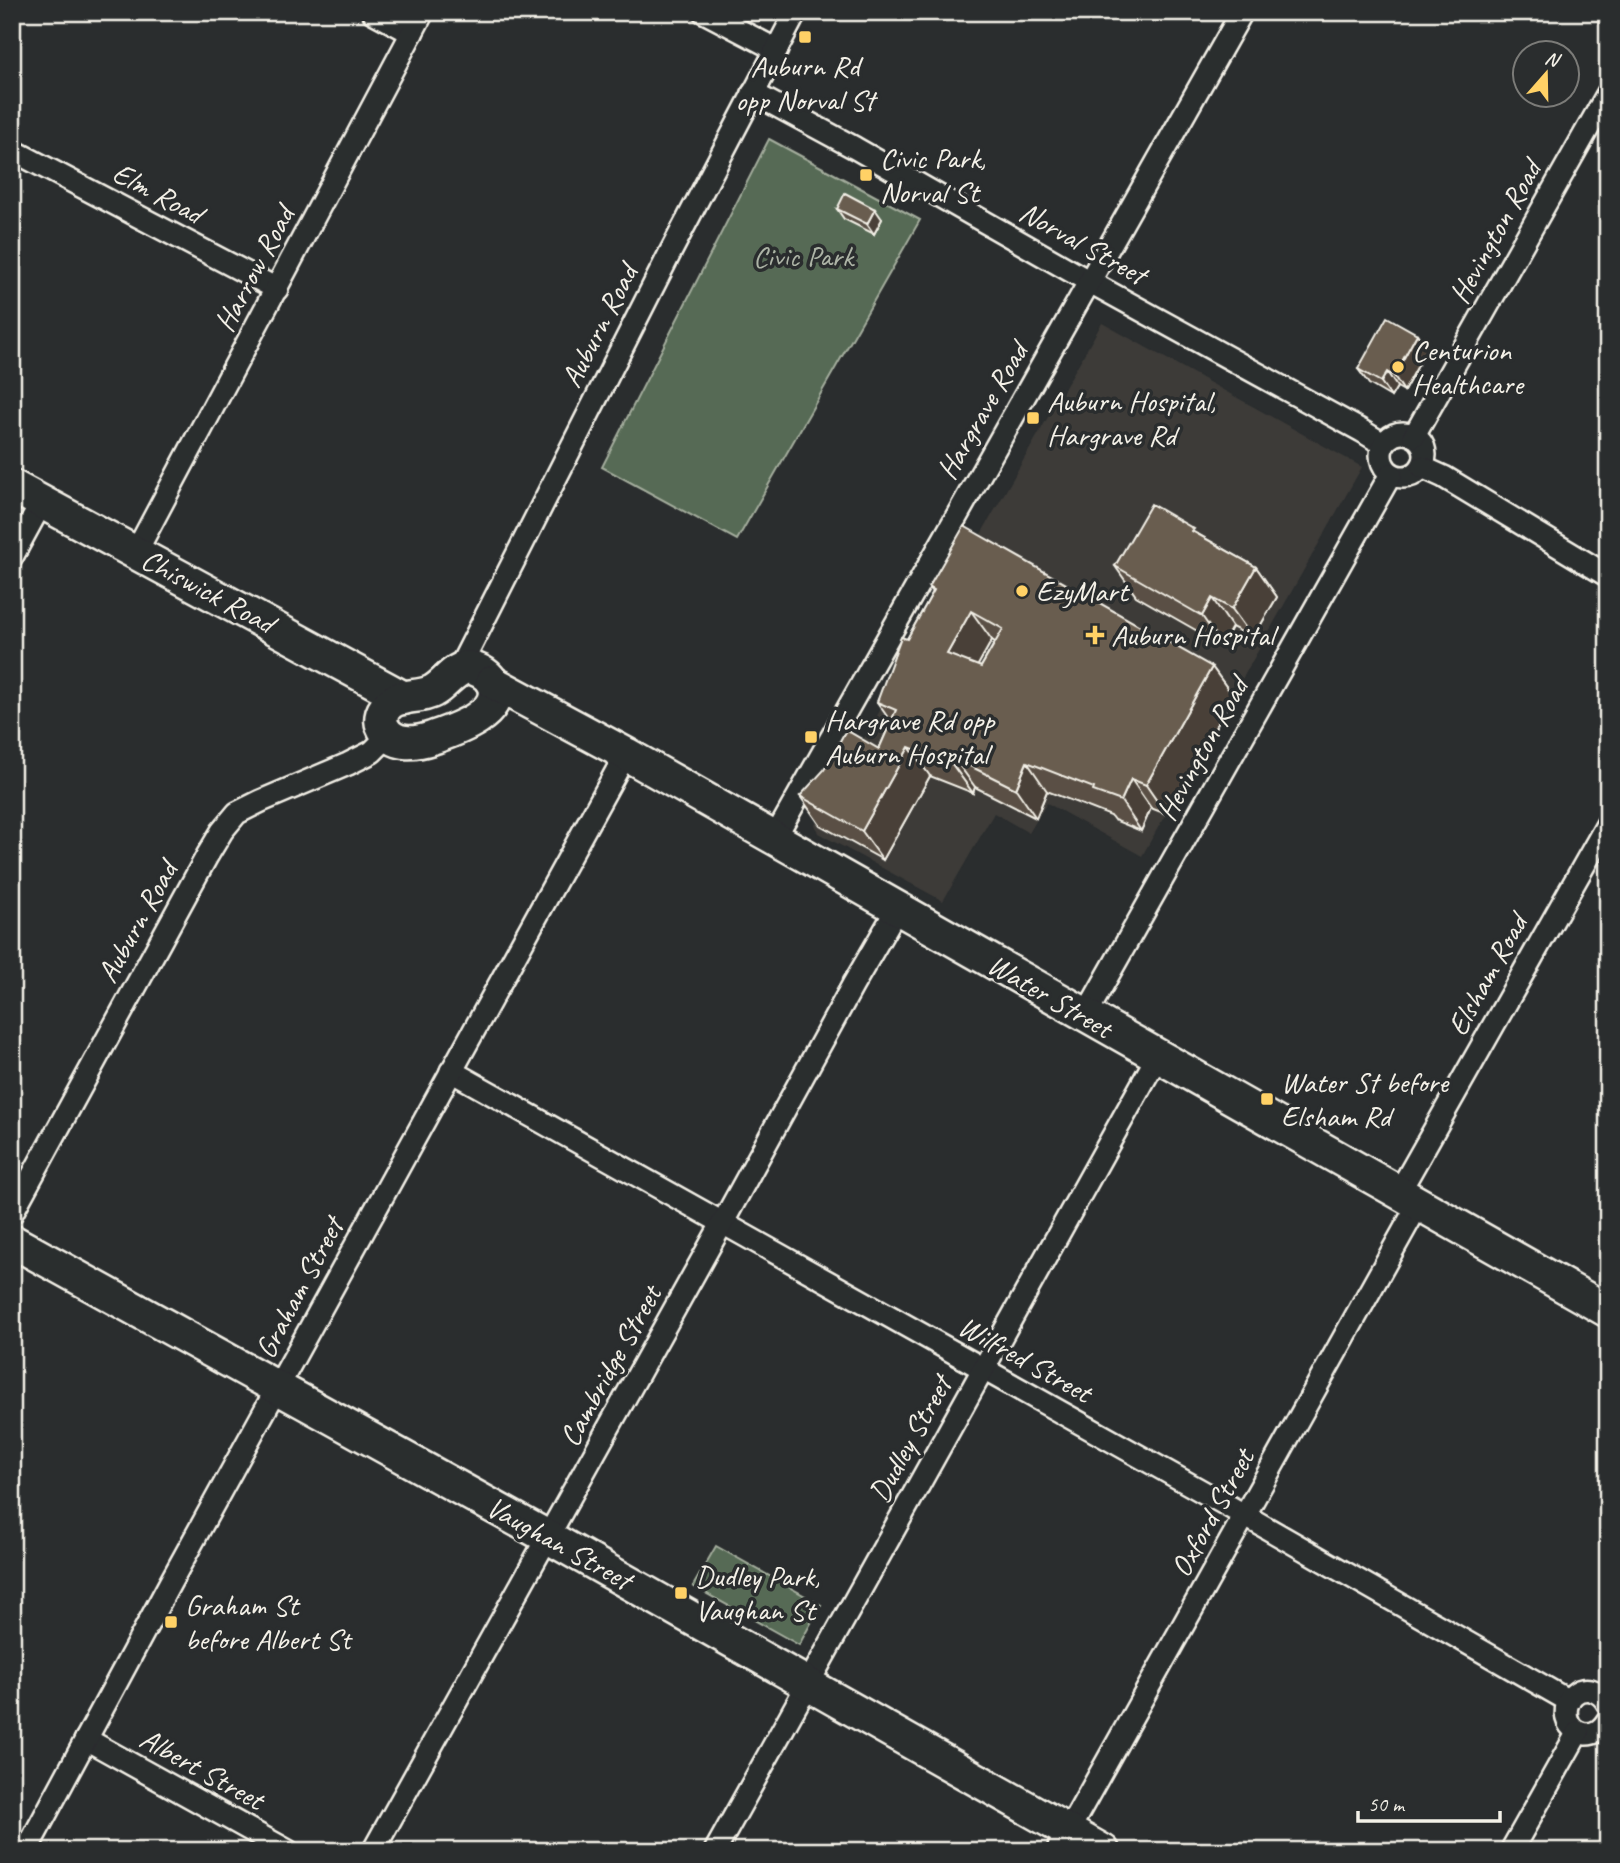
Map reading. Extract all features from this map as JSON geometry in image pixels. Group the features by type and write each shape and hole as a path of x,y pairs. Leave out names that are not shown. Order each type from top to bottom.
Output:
{"street":[{"path":"373,12 412,33"},
{"name":"Harrow Road","path":"136,552 423,12"},
{"path":"705,12 777,50"},
{"name":"Auburn Road","path":"459,669 670,253 796,12"},
{"name":"Hargrave Road","path":"774,839 1242,12"},
{"name":"Norval Street","path":"753,93 1383,444"},
{"name":"Hevington Road","path":"1414,436 1608,93"},
{"name":"Elm Road","path":"12,150 277,289"},
{"path":"1400,433 1414,436 1425,450 1422,467 1411,476 1397,477 1391,474 1382,464 1383,444 1400,433"},
{"path":"1422,467 1444,477 1608,576"},
{"name":"Hevington Road","path":"1085,1016 1391,474"},
{"name":"Chiswick Road","path":"12,486 404,698"},
{"path":"12,557 42,502"},
{"name":"Water Street","path":"459,669 467,667 481,671 492,682 625,754 1608,1311"},
{"path":"459,669 434,691 395,699 384,710 381,724 388,736 403,742 420,741 474,721 489,709 495,690 492,682"},
{"name":"Auburn Road","path":"12,1213 228,822 237,813 261,801 372,752 388,736"},
{"name":"Graham Street","path":"26,1851 625,754"},
{"name":"Elsham Road","path":"1408,1199 1608,823"},
{"name":"Cambridge Street","path":"373,1851 897,909"},
{"name":"Dudley Street","path":"715,1851 1157,1057"},
{"name":"Wilfred Street","path":"451,1070 1569,1701"},
{"name":"Oxford Street","path":"1063,1841 1245,1516 1408,1199"},
{"name":"Vaughan Street","path":"12,1241 279,1387 808,1684 1063,1841 1103,1851"},
{"path":"1588,1690 1606,1707 1598,1731 1578,1732 1569,1723 1566,1716 1569,1701 1576,1693 1588,1690"},
{"path":"1511,1851 1578,1732"},
{"name":"Albert Street","path":"86,1739 288,1851"}],"shaded area":[{"name":"Auburn Hospital","path":"1102,323 1362,467 1142,856 1047,803 1029,833 994,813 943,901 818,833 815,824"}],"green space":[{"name":"Civic Park","path":"769,139 920,220 737,540 602,467"},
{"path":"716,1546 821,1605 799,1645 693,1586"}],"building":[{"path":"845,193 875,209 867,224 837,209"},
{"path":"1387,317 1417,334 1394,376 1387,372 1381,382 1358,369"},
{"path":"1151,504 1256,567 1232,609 1212,598 1202,616 1115,566"},
{"path":"964,526 1212,667 1146,785 1131,779 1121,801 1027,762 1016,789 954,758 952,764 909,747 862,831 800,796 824,770 846,730 879,749 896,710 877,702 901,637 907,639 934,590 929,587","holes":["971,611 1003,629 981,667 947,654"]}],"place":[{"name":"Auburn Rd opp Norval St","path":"805,37"},
{"name":"Civic Park, Norval St","path":"866,175"},
{"name":"Centurion Healthcare","path":"1398,367"},
{"name":"Auburn Hospital, Hargrave Rd","path":"1033,418"},
{"name":"EzyMart","path":"1022,591"},
{"name":"Auburn Hospital","path":"1095,635"},
{"name":"Hargrave Rd opp Auburn Hospital","path":"811,737"},
{"name":"Water St before Elsham Rd","path":"1267,1099"},
{"name":"Dudley Park, Vaughan St","path":"681,1593"},
{"name":"Graham St before Albert St","path":"171,1622"}]}
